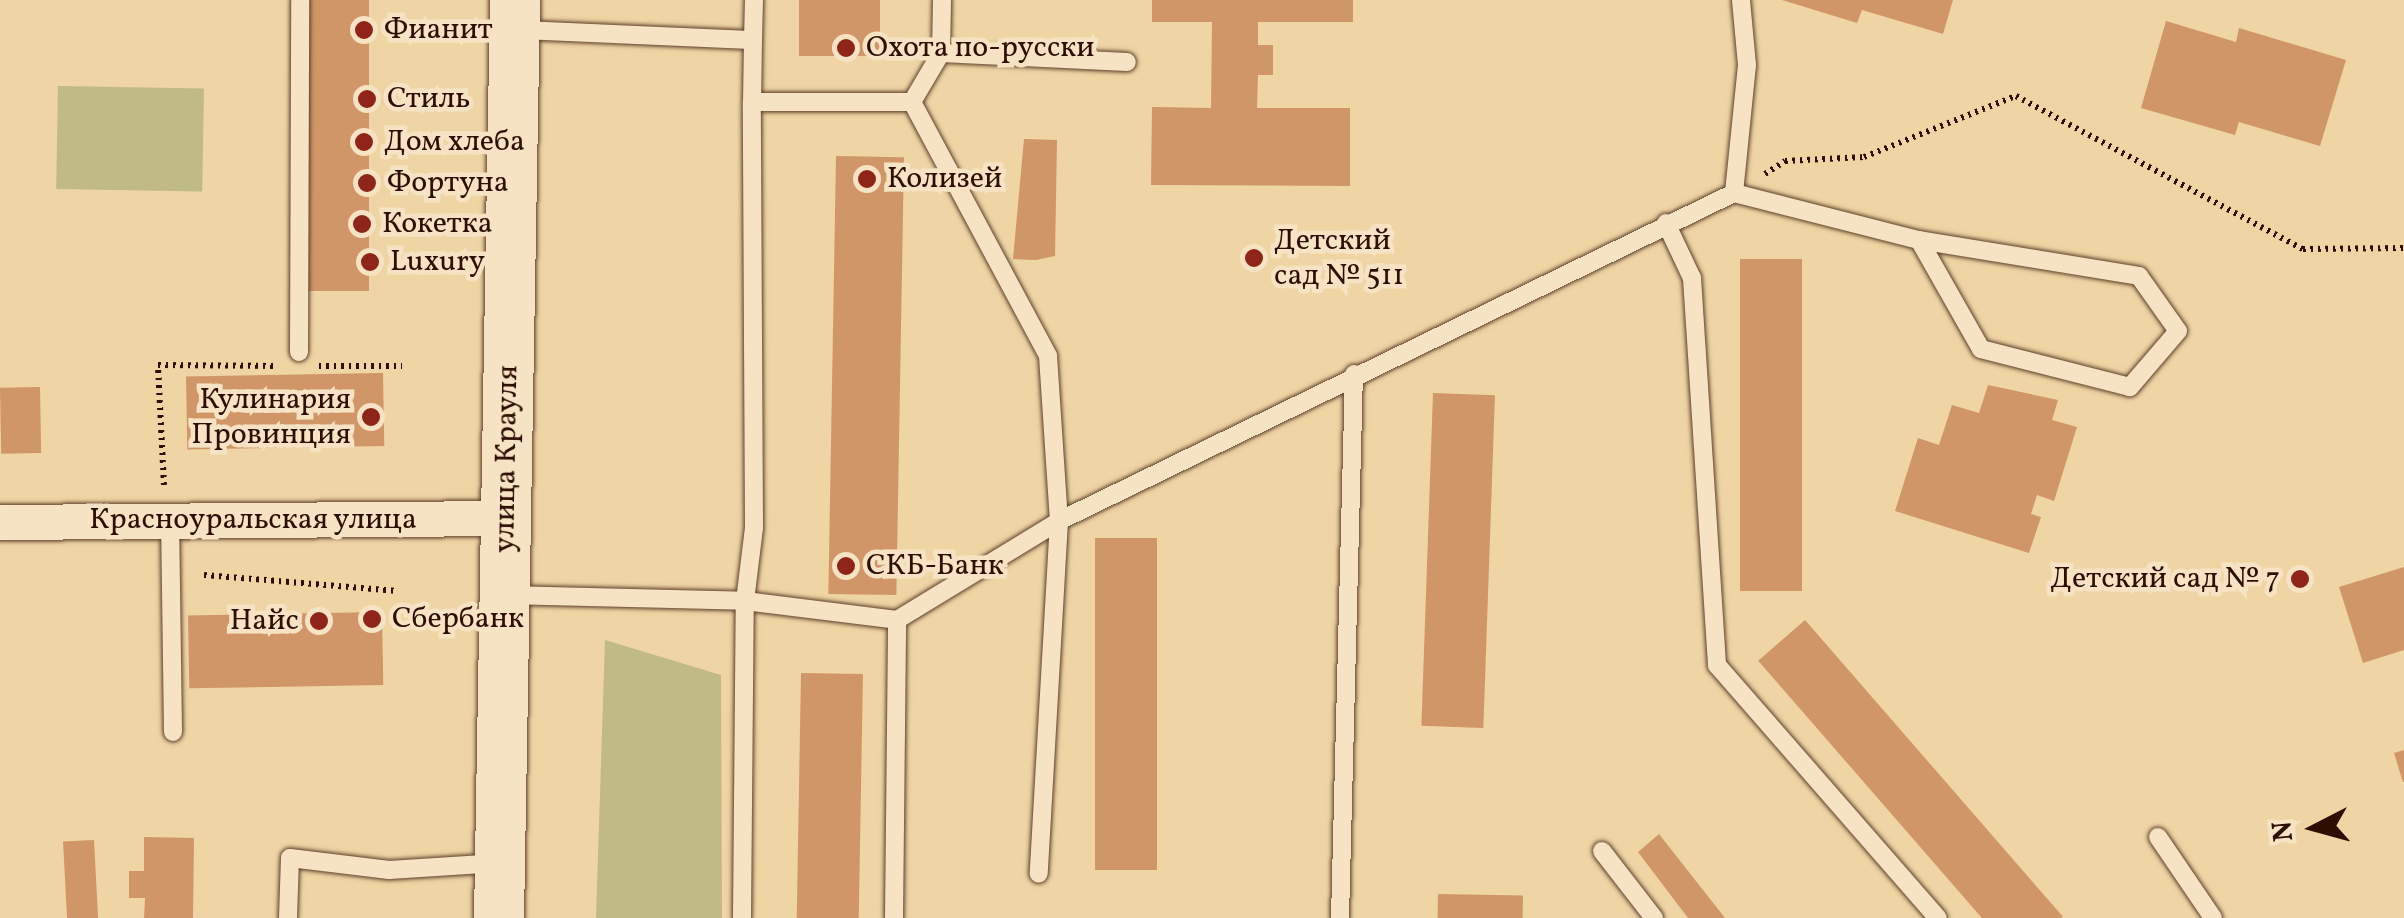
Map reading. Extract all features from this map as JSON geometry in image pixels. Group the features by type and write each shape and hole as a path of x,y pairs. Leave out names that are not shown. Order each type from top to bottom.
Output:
{"main road":[{"name":"улица Крауля","path":"499,918 515,15"}],"street":[{"name":"Красноуральская улица","path":"0,522 167,502 506,518"}],"lane":[{"path":"299,361 300,0"},
{"path":"742,918 745,601 754,528 754,0"},
{"path":"912,102 941,54 942,0"},
{"path":"1734,193 1747,65 1741,0"},
{"path":"515,15 753,40"},
{"path":"941,54 1127,62"},
{"path":"752,102 912,102"},
{"path":"912,102 1048,356 1059,521 1039,873"},
{"path":"505,594 745,601 897,620 1059,521 1354,374 1734,193 1918,240 2139,276 2178,331 2130,386 1981,349 1918,240"},
{"path":"1666,223 1692,278 1717,665 1938,918"},
{"path":"1340,918 1354,374"},
{"path":"167,502 173,732"},
{"path":"894,918 897,620"},
{"path":"2158,837 2212,918"},
{"path":"1602,851 1654,918"},
{"path":"288,918 290,858 389,870 500,863"}],"path":[{"path":"1734,193 1786,162 1864,156 2016,96 2304,249 2404,248"},
{"path":"167,502 158,366 299,361 402,366"},
{"path":"204,575 397,591"}],"shaded area":[{"path":"58,86 204,89 202,192 56,189"},
{"path":"605,640 721,675 722,918 596,918"}],"building":[{"path":"307,0 369,0 369,291 307,291"},
{"path":"799,0 880,0 880,56 799,56"},
{"path":"1152,0 1353,0 1353,22 1258,22 1258,45 1273,45 1273,75 1258,75 1257,108 1350,108 1350,186 1151,185 1152,107 1211,108 1212,22 1152,22"},
{"path":"1782,0 1953,0 1943,34 1862,10 1857,23"},
{"path":"2166,21 2236,42 2239,28 2346,60 2320,146 2239,122 2235,135 2141,108"},
{"path":"1024,139 1057,140 1055,256 1036,260 1013,259"},
{"path":"836,156 904,157 896,595 828,594"},
{"path":"1740,259 1802,259 1802,591 1740,591"},
{"path":"383,373 384,446 187,449 186,376"},
{"path":"1988,385 2058,400 2052,420 2077,427 2054,501 2037,495 2031,514 2041,517 2029,553 1895,511 1918,438 1939,445 1952,405 1979,413"},
{"path":"40,387 41,453 1,454 0,388"},
{"path":"1433,393 1495,395 1483,728 1421,726"},
{"path":"1095,538 1157,538 1157,870 1095,870"},
{"path":"2404,567 2404,650 2363,663 2339,587"},
{"path":"382,612 383,685 189,688 188,615"},
{"path":"1805,620 2063,917 1982,918 1758,661"},
{"path":"801,673 863,674 859,918 797,918"},
{"path":"2404,750 2404,782 2403,782 2394,753"},
{"path":"1659,834 1725,918 1688,918 1638,852"},
{"path":"144,837 194,838 193,918 144,918 145,898 129,898 129,871 144,871"},
{"path":"94,840 98,918 67,918 63,842"},
{"path":"1438,894 1523,895 1523,918 1438,918"}],"place":[{"name":"Фианит","path":"364,30"},
{"name":"Охота по-русски","path":"846,48"},
{"name":"Стиль","path":"367,99"},
{"name":"Дом хлеба","path":"364,142"},
{"name":"Колизей","path":"867,179"},
{"name":"Фортуна","path":"367,183"},
{"name":"Кокетка","path":"362,224"},
{"name":"Детский сад № 511","path":"1254,258"},
{"name":"Luxury","path":"370,262"},
{"name":"Кулинария Провинция","path":"371,417"},
{"name":"СКБ-Банк","path":"846,566"},
{"name":"Детский сад № 7","path":"2300,579"},
{"name":"Сбербанк","path":"372,619"},
{"name":"Найс","path":"319,621"}]}
